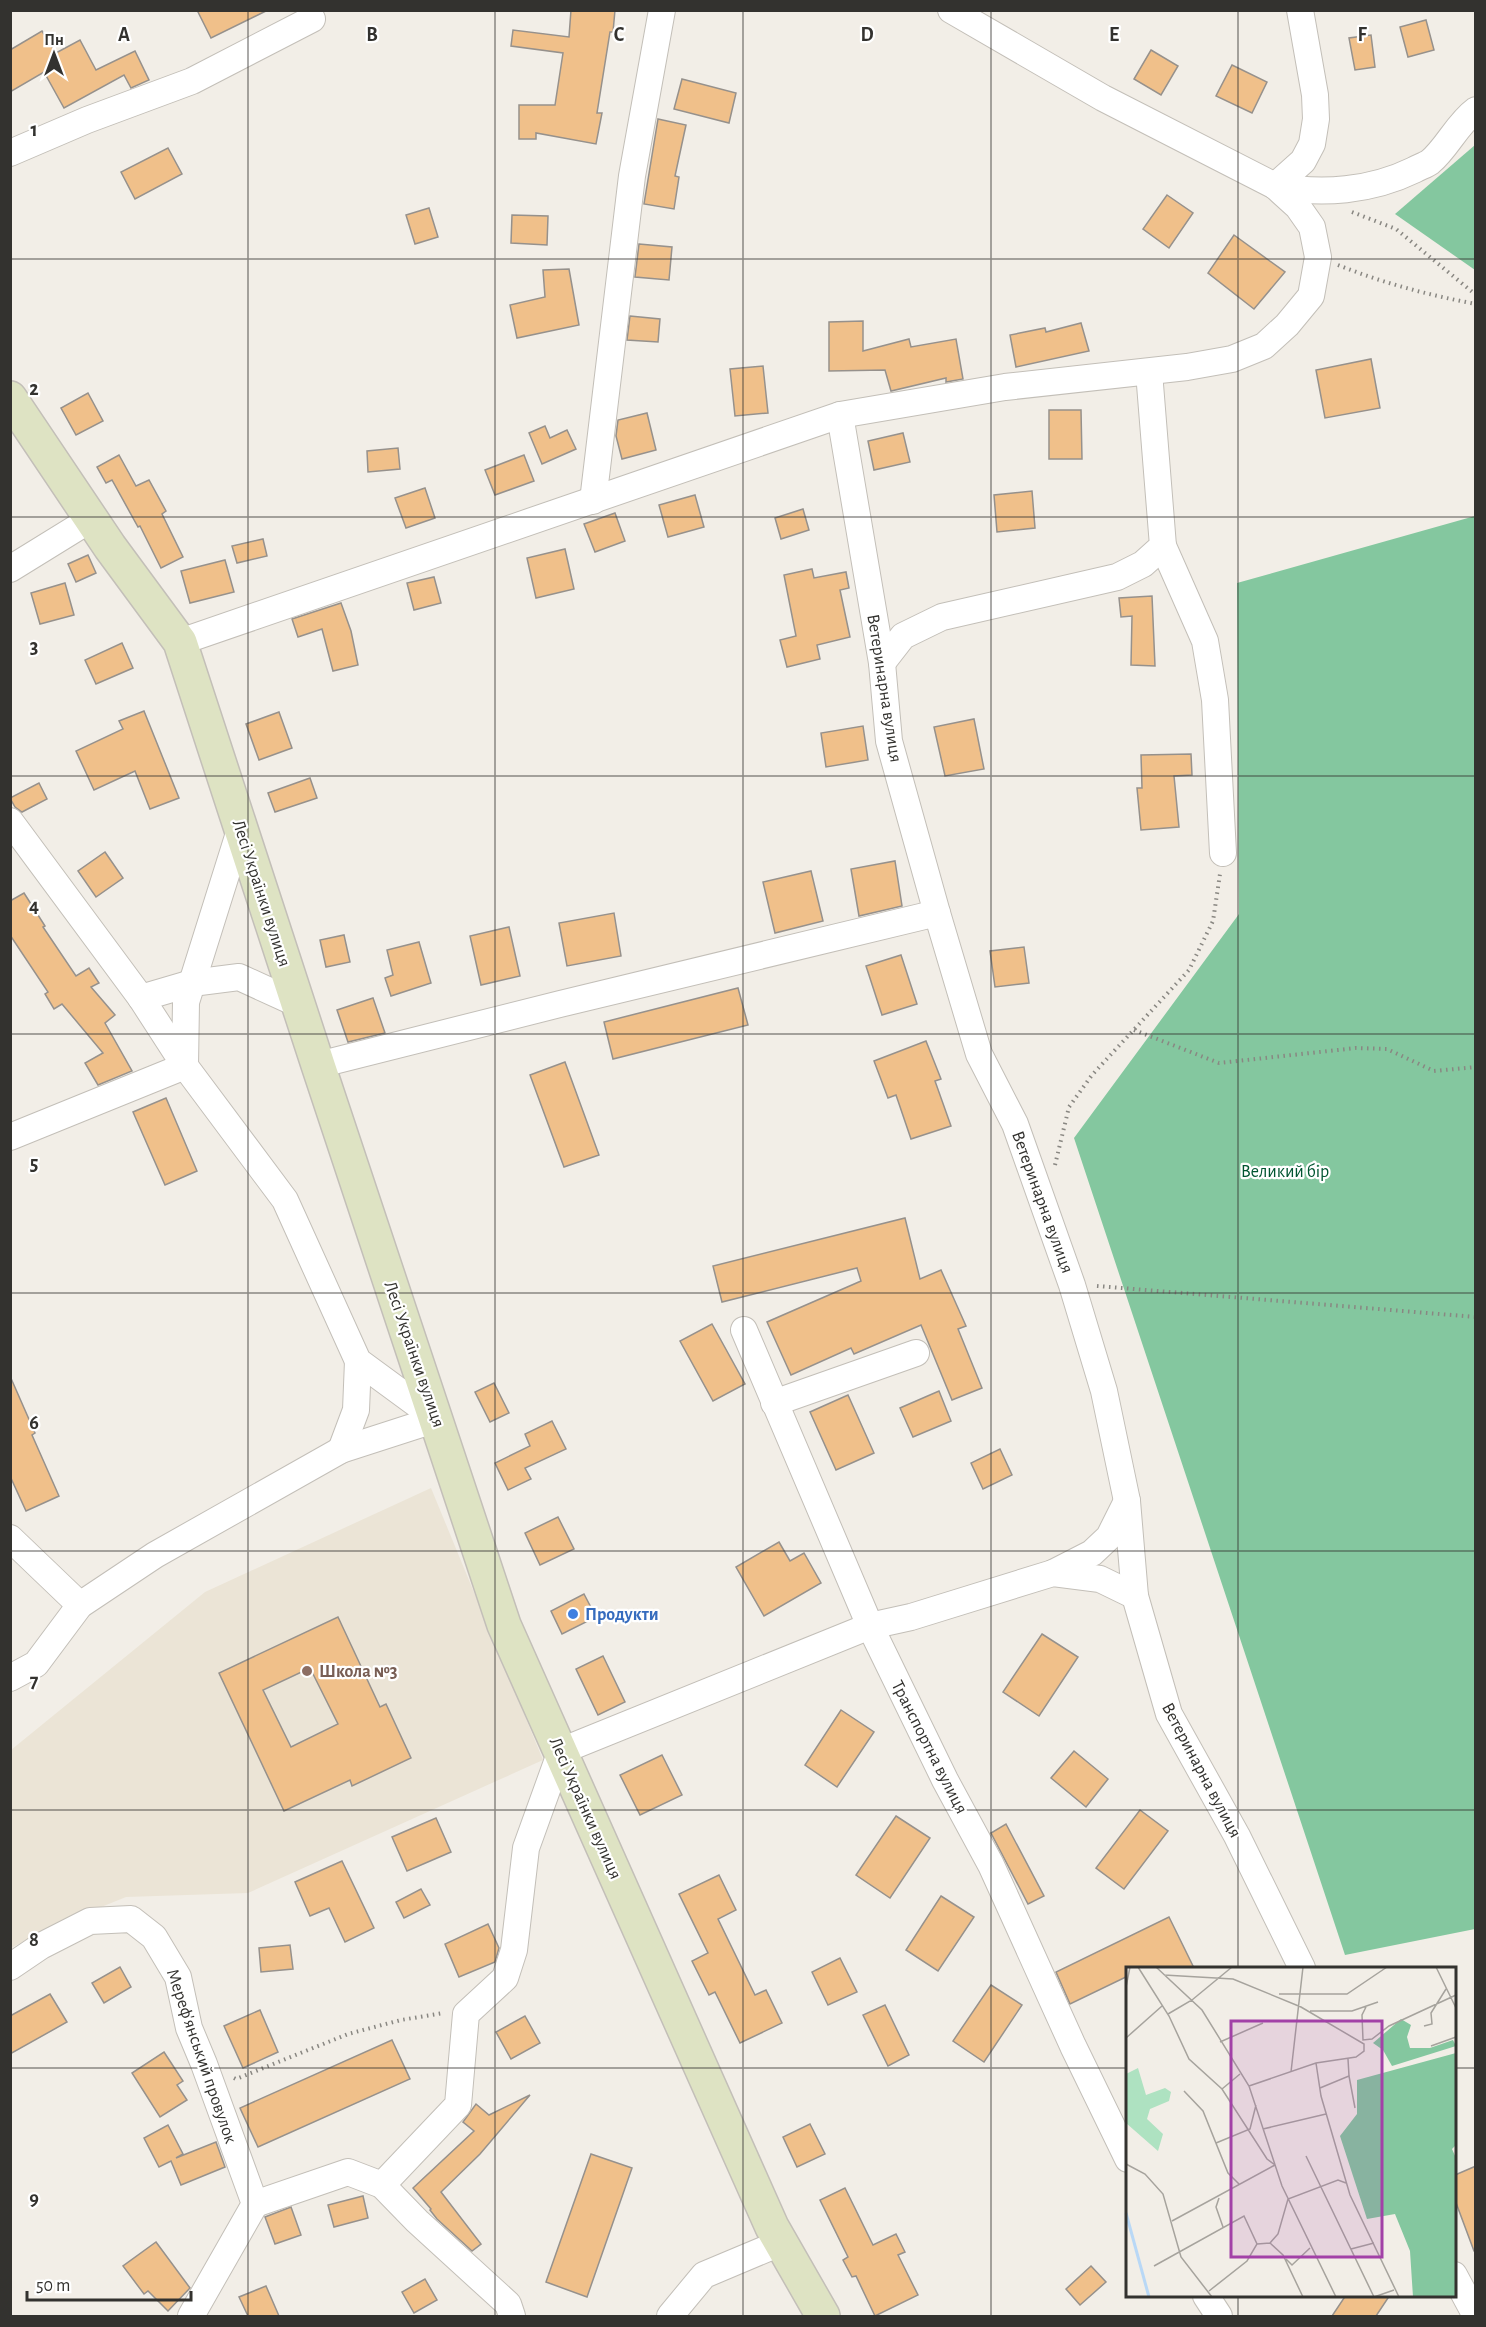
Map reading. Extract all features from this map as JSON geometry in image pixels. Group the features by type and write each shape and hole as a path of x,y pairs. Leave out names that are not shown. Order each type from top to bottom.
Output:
{"street":[{"path":"593,501 632,176 662,10"},
{"path":"951,10 1103,98 1275,186 1298,191 1350,190 1394,180 1430,162 1467,117 1476,110"},
{"path":"1275,186 1303,161 1312,144 1317,118 1300,10"},
{"path":"10,153 87,120 192,81 312,19"},
{"path":"180,642 840,416 1005,387 1149,372 1232,359 1264,346 1287,325 1311,296 1318,257 1312,227 1298,207 1275,186"},
{"path":"1149,372 1163,546 1205,641 1215,700 1223,853"},
{"name":"Лесі Українки вулиця","path":"10,398 91,519 180,642 504,1624 780,2243 823,2316"},
{"name":"Ветеринарна вулиця","path":"840,416 882,663 890,741 937,913 979,1054 1015,1124 1072,1284 1104,1391 1127,1501 1135,1596 1169,1714 1237,1836 1302,1967"},
{"path":"10,569 91,519"},
{"path":"882,663 903,636 942,617 1117,577 1143,564 1163,546"},
{"path":"10,821 141,998 185,1066 285,1200 358,1361 356,1410 341,1450"},
{"path":"185,1066 186,1002 241,827"},
{"path":"318,1065 937,913"},
{"path":"141,998 192,983 238,977 298,1004"},
{"path":"10,1137 185,1066"},
{"name":"Транспортна вулиця","path":"744,1330 870,1626 945,1779 991,1865 1073,2046 1126,2154"},
{"path":"774,1403 916,1353"},
{"path":"358,1361 437,1419"},
{"path":"10,1678 36,1664 80,1605 155,1555 341,1450 437,1419"},
{"path":"382,2185 458,2105 466,2014 506,1978 514,1950 526,1848 561,1751 870,1626 911,1617 1053,1573 1092,1553 1109,1537 1127,1501"},
{"path":"10,1538 80,1605"},
{"path":"1053,1573 1100,1579 1135,1596"},
{"name":"Мереф'янський провулок","path":"10,1967 41,1946 90,1921 131,1919 154,1937 178,1977 189,2028 255,2204"},
{"path":"191,2316 255,2204 348,2172 382,2185 512,2312"},
{"path":"669,2316 704,2275 780,2243"},
{"path":"1456,2277 1476,2316"},
{"path":"1207,2297 1219,2316"}],"path":[{"path":"1342,208 1396,229 1476,295"},
{"path":"1318,257 1372,278 1436,297 1476,304"},
{"path":"1055,1166 1069,1107 1092,1075 1189,970 1213,921 1223,853"},
{"path":"1134,1030 1220,1063 1356,1048 1387,1049 1434,1071 1476,1067"},
{"path":"1072,1284 1476,1317"},
{"path":"204,2064 236,2079 348,2034 401,2020 473,2008"}],"shaded area":[{"name":"Школа №3","path":"431,1488 543,1760 248,1893 126,1897 49,1928 11,1948 11,1750 205,1592"}],"green space":[{"path":"1475,145 1475,270 1395,214"},
{"name":"Великий бір","path":"1475,516 1475,1929 1345,1955 1074,1138 1239,914 1237,583"}],"building":[{"path":"197,10 268,10 211,38"},
{"path":"571,10 615,10 613,32 610,32 597,113 602,113 596,144 536,133 536,139 519,139 519,105 555,105 563,53 511,46 513,30 569,37"},
{"path":"1426,20 1434,50 1408,57 1400,27"},
{"path":"42,31 56,53 80,40 96,70 135,51 149,80 131,88 124,75 64,108 44,72 10,92 10,50"},
{"path":"1371,35 1375,67 1355,70 1349,38"},
{"path":"1151,50 1178,66 1161,95 1134,79"},
{"path":"1232,65 1267,82 1252,113 1216,96"},
{"path":"682,79 736,93 729,123 674,109"},
{"path":"658,119 686,125 675,176 679,177 674,209 644,204"},
{"path":"168,148 182,174 135,199 121,172"},
{"path":"1167,195 1193,213 1169,248 1143,229"},
{"path":"429,208 438,237 415,244 406,215"},
{"path":"512,215 548,216 547,245 511,243"},
{"path":"1234,235 1285,272 1254,309 1208,273"},
{"path":"639,244 672,247 669,280 635,277"},
{"path":"569,269 579,325 517,338 510,305 545,297 543,270"},
{"path":"630,316 660,319 658,342 627,340"},
{"path":"863,321 863,351 909,339 911,347 956,339 963,379 946,382 946,378 891,391 885,370 829,371 829,322"},
{"path":"1081,323 1089,351 1016,367 1010,335 1045,328 1046,332"},
{"path":"1371,359 1380,408 1325,418 1316,370"},
{"path":"763,366 768,413 735,416 730,369"},
{"path":"88,393 103,421 76,435 61,408"},
{"path":"1049,410 1081,410 1082,459 1049,459"},
{"path":"647,413 656,450 622,459 616,436 618,420"},
{"path":"545,426 550,438 567,430 576,449 542,464 529,433"},
{"path":"903,433 910,462 874,470 868,441"},
{"path":"398,448 400,469 368,472 367,451"},
{"path":"119,455 136,486 149,480 166,511 162,514 183,557 161,568 140,526 138,527 112,480 106,483 97,467"},
{"path":"524,455 534,481 495,495 485,470"},
{"path":"425,488 435,518 406,528 395,498"},
{"path":"1032,491 1035,528 997,532 994,495"},
{"path":"695,495 704,527 668,537 659,505"},
{"path":"803,509 809,530 781,539 775,518"},
{"path":"615,513 625,541 595,552 584,524"},
{"path":"263,539 267,556 237,563 232,546"},
{"path":"565,549 574,589 536,598 527,558"},
{"path":"88,555 96,573 76,582 68,564"},
{"path":"225,560 234,592 190,603 181,571"},
{"path":"812,569 814,578 846,572 849,588 840,590 850,637 817,645 820,659 787,667 780,640 796,636 784,575"},
{"path":"434,577 441,603 414,610 407,583"},
{"path":"65,583 74,615 40,624 31,593"},
{"path":"1152,596 1155,666 1131,665 1132,616 1121,617 1119,598"},
{"path":"341,603 351,631 358,665 333,671 322,629 298,637 292,619"},
{"path":"122,643 133,668 96,684 85,660"},
{"path":"144,711 179,798 150,809 135,771 94,790 76,751 123,729 119,721"},
{"path":"279,712 292,748 259,760 246,724"},
{"path":"974,719 984,769 945,776 934,727"},
{"path":"863,726 868,760 826,767 821,733"},
{"path":"1191,754 1192,775 1174,776 1179,827 1141,830 1137,788 1142,788 1141,755"},
{"path":"310,778 317,798 275,812 268,793"},
{"path":"39,783 47,799 22,812 15,807 10,798"},
{"path":"105,852 123,878 96,897 78,871"},
{"path":"895,861 902,906 859,916 851,869"},
{"path":"811,871 823,921 775,933 763,882"},
{"path":"24,893 45,926 43,927 76,976 89,968 99,983 91,987 115,1015 105,1023 132,1071 98,1085 85,1063 103,1053 62,1004 54,1009 45,994 48,992 10,935 10,901"},
{"path":"614,913 621,956 567,966 559,923"},
{"path":"509,927 520,976 481,985 470,936"},
{"path":"344,935 350,962 326,967 320,940"},
{"path":"419,942 431,983 391,996 385,978 393,975 387,950"},
{"path":"1024,947 1029,983 995,987 990,951"},
{"path":"901,955 917,1004 882,1015 866,966"},
{"path":"738,988 748,1025 613,1059 604,1022"},
{"path":"373,998 385,1033 348,1042 337,1010"},
{"path":"926,1041 941,1079 935,1081 951,1126 911,1139 896,1095 888,1098 874,1061"},
{"path":"565,1062 599,1155 564,1167 530,1075"},
{"path":"166,1098 197,1171 165,1185 133,1112"},
{"path":"905,1218 920,1279 941,1270 966,1326 958,1329 982,1388 952,1400 921,1325 854,1354 851,1348 791,1375 767,1322 861,1281 857,1268 722,1302 713,1266"},
{"path":"712,1324 745,1384 713,1401 680,1341"},
{"path":"10,1376 35,1433 32,1435 59,1496 26,1511 10,1476"},
{"path":"494,1383 509,1413 490,1422 475,1392"},
{"path":"939,1391 951,1421 913,1437 900,1408"},
{"path":"848,1395 874,1453 836,1470 810,1412"},
{"path":"552,1421 566,1449 525,1468 531,1479 508,1490 495,1463 530,1446 525,1434"},
{"path":"1000,1449 1012,1475 983,1489 971,1463"},
{"path":"558,1517 574,1549 540,1565 525,1533"},
{"path":"779,1542 790,1561 804,1553 821,1583 764,1616 736,1567"},
{"name":"Продукти","path":"584,1594 596,1617 562,1634 551,1611"},
{"path":"338,1617 380,1707 386,1704 411,1758 352,1786 350,1780 284,1811 219,1673","holes":["310,1668 338,1724 291,1747 263,1690"]},
{"path":"1042,1634 1078,1657 1039,1716 1003,1692"},
{"path":"603,1656 625,1702 598,1715 576,1669"},
{"path":"841,1710 874,1732 837,1787 805,1765"},
{"path":"1074,1751 1108,1779 1086,1807 1051,1778"},
{"path":"662,1755 682,1795 640,1815 620,1775"},
{"path":"1140,1810 1168,1831 1124,1889 1096,1868"},
{"path":"896,1816 930,1838 890,1898 856,1875"},
{"path":"436,1818 451,1852 407,1871 392,1837"},
{"path":"1006,1824 1044,1896 1028,1904 991,1833"},
{"path":"342,1861 374,1928 345,1942 329,1908 310,1916 295,1882"},
{"path":"719,1875 736,1910 718,1919 755,1995 766,1990 782,2023 740,2043 715,1992 709,1995 692,1961 708,1953 679,1894"},
{"path":"421,1889 430,1905 404,1918 396,1902"},
{"path":"941,1896 974,1917 938,1971 906,1950"},
{"path":"1169,1917 1194,1967 1126,1967 1126,1977 1070,2004 1056,1972"},
{"path":"488,1924 499,1948 495,1962 459,1977 445,1944"},
{"path":"290,1945 293,1969 261,1972 259,1948"},
{"path":"840,1958 857,1992 828,2005 812,1972"},
{"path":"120,1967 131,1987 104,2003 92,1983"},
{"path":"991,1985 1022,2005 984,2062 953,2041"},
{"path":"50,1994 67,2022 10,2054 10,2016"},
{"path":"885,2005 909,2055 888,2066 863,2015"},
{"path":"260,2010 278,2052 243,2068 224,2026"},
{"path":"525,2016 540,2043 511,2059 496,2032"},
{"path":"392,2040 410,2079 258,2147 240,2108"},
{"path":"164,2052 183,2081 177,2085 187,2100 160,2117 132,2073"},
{"path":"530,2095 480,2154 441,2192 481,2244 472,2251 437,2219 413,2188 474,2131 463,2122 476,2104 489,2115"},
{"path":"810,2124 825,2154 797,2167 783,2137"},
{"path":"168,2125 183,2154 176,2158 216,2142 225,2167 181,2185 171,2161 159,2167 144,2138"},
{"path":"591,2154 632,2168 587,2297 546,2282"},
{"path":"1476,2166 1476,2251 1474,2251 1456,2203 1456,2175"},
{"path":"845,2188 873,2245 896,2234 905,2252 898,2255 918,2295 875,2316 856,2276 852,2277 843,2260 848,2257 820,2200"},
{"path":"363,2196 368,2218 334,2227 328,2205"},
{"path":"291,2207 301,2235 275,2244 265,2217"},
{"path":"156,2242 190,2288 168,2311 148,2291 144,2294 123,2266"},
{"path":"1091,2266 1106,2282 1080,2305 1066,2289"},
{"path":"425,2279 437,2300 414,2313 402,2292"},
{"path":"266,2286 279,2316 248,2316 239,2297"},
{"path":"1345,2297 1389,2297 1376,2316 1332,2316"}],"place":[{"name":"Продукти","path":"573,1614"},
{"name":"Школа №3","path":"307,1671"}]}
